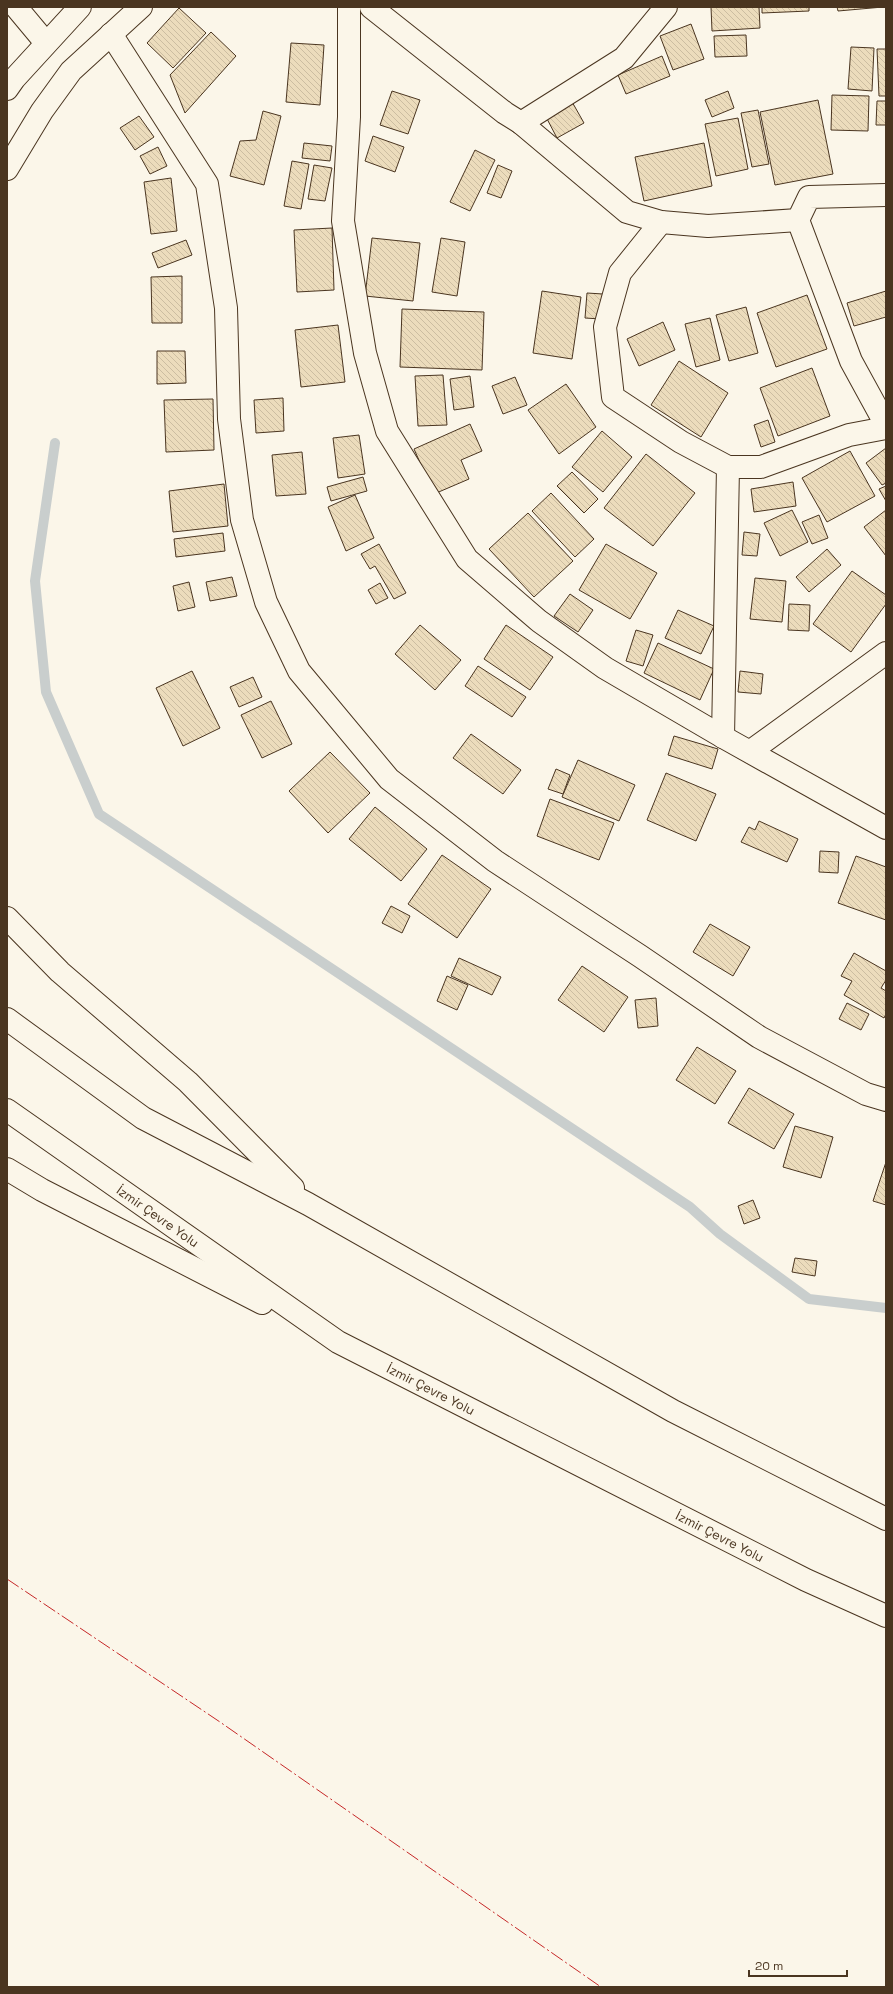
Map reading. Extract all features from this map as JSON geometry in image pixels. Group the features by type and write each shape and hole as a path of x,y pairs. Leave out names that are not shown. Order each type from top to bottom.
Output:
{"main road":[{"path":"16,7 46,43"},
{"path":"7,89 46,43 80,7"},
{"path":"7,169 42,111 71,71 141,7"},
{"path":"349,7 349,118 343,220 365,353 387,431 467,559 539,621 605,668 723,737 751,751 886,828"},
{"path":"371,7 506,113 521,123 627,212 661,222 708,226 798,220"},
{"path":"521,123 624,58 666,7"},
{"path":"111,34 207,184 226,308 229,419 242,520 266,602 299,671 389,779 495,861 640,956 759,1037 866,1094 886,1100"},
{"path":"661,222 620,273 605,327 613,397 681,442 728,467 761,467 849,435 886,427 851,361 798,220 809,197 886,195"},
{"path":"723,737 728,467"},
{"path":"751,751 886,653"},
{"path":"7,918 60,972 188,1082 308,1204"},
{"path":"7,1019 143,1118 308,1204 673,1411 886,1519"},
{"name":"İzmir Çevre Yolu","path":"7,1110 338,1342 806,1580 886,1616"},
{"path":"7,1169 49,1193 338,1342"}],"building":[{"path":"711,7 759,7 760,28 712,31"},
{"path":"762,7 809,7 809,11 762,13"},
{"path":"837,7 883,7 838,11"},
{"path":"179,8 206,33 173,68 147,43"},
{"path":"691,24 704,59 673,70 660,36"},
{"path":"211,32 236,56 185,113 170,75"},
{"path":"746,35 747,56 715,57 714,36"},
{"path":"291,43 324,45 320,105 286,102"},
{"path":"851,47 874,48 872,91 848,89"},
{"path":"877,49 886,49 886,96 879,96"},
{"path":"662,56 670,76 626,94 618,75"},
{"path":"392,91 420,100 408,134 380,125"},
{"path":"728,91 734,108 712,117 705,100"},
{"path":"832,95 869,96 868,131 831,130"},
{"path":"571,100 584,123 557,138 545,115"},
{"path":"818,100 833,174 775,185 760,112"},
{"path":"877,101 886,101 886,125 876,125"},
{"path":"758,110 769,164 752,167 741,113"},
{"path":"263,111 281,116 264,185 230,176 240,141 256,140"},
{"path":"139,116 154,137 135,150 120,128"},
{"path":"738,118 748,169 716,176 705,124"},
{"path":"373,136 404,147 395,172 365,161"},
{"path":"304,143 332,146 330,161 302,158"},
{"path":"704,143 712,186 644,201 635,157"},
{"path":"158,147 167,166 150,174 140,156"},
{"path":"475,150 495,160 470,211 450,202"},
{"path":"292,161 309,164 301,209 284,206"},
{"path":"314,165 332,168 325,201 308,199"},
{"path":"498,165 512,171 501,198 487,193"},
{"path":"171,178 177,231 151,234 144,182"},
{"path":"332,228 334,290 297,292 294,230"},
{"path":"372,238 420,243 413,301 365,296"},
{"path":"441,238 465,242 457,296 432,292"},
{"path":"186,240 192,255 158,268 152,253"},
{"path":"182,276 182,323 152,323 151,277"},
{"path":"542,291 581,297 572,359 533,353"},
{"path":"886,291 886,317 854,326 847,303"},
{"path":"587,293 603,294 601,319 585,318"},
{"path":"807,295 827,349 776,367 757,313"},
{"path":"746,307 758,353 729,361 716,315"},
{"path":"402,309 484,312 482,370 400,367"},
{"path":"710,318 720,360 696,367 685,324"},
{"path":"663,322 675,350 639,366 627,339"},
{"path":"338,325 345,382 301,387 295,330"},
{"path":"157,351 185,351 186,383 157,384"},
{"path":"679,361 728,393 701,437 651,405"},
{"path":"812,368 830,416 778,436 760,388"},
{"path":"443,375 447,425 418,426 415,376"},
{"path":"470,376 474,407 454,410 450,379"},
{"path":"515,377 527,405 503,414 492,386"},
{"path":"566,384 596,427 559,454 528,410"},
{"path":"283,398 284,431 256,433 254,400"},
{"path":"213,399 214,450 166,452 164,400"},
{"path":"768,420 775,442 761,447 754,425"},
{"path":"470,424 482,451 461,460 469,479 434,494 414,449"},
{"path":"602,431 632,457 603,492 572,467"},
{"path":"359,435 365,474 338,478 333,438"},
{"path":"886,448 886,483 882,485 866,463"},
{"path":"850,451 875,496 827,522 802,478"},
{"path":"302,452 306,494 276,496 272,455"},
{"path":"646,454 695,493 653,546 604,508"},
{"path":"572,472 598,499 584,513 557,486"},
{"path":"363,477 367,491 331,501 327,487"},
{"path":"793,482 796,506 754,512 751,489"},
{"path":"224,484 228,526 173,532 169,491"},
{"path":"886,486 886,501 879,489"},
{"path":"551,493 594,539 575,557 532,511"},
{"path":"355,495 374,538 346,551 328,507"},
{"path":"792,510 808,542 780,556 764,523"},
{"path":"886,510 886,556 864,527"},
{"path":"528,513 573,561 534,597 489,549"},
{"path":"819,515 828,538 812,544 802,522"},
{"path":"744,532 760,534 757,556 742,555"},
{"path":"223,533 225,551 176,557 174,539"},
{"path":"379,544 406,593 394,599 375,566 370,569 361,554"},
{"path":"606,544 657,573 630,619 579,590"},
{"path":"827,549 841,565 809,592 796,577"},
{"path":"852,571 886,595 886,604 851,652 813,624"},
{"path":"232,577 237,596 210,601 206,582"},
{"path":"755,578 786,581 782,622 750,619"},
{"path":"189,582 195,607 178,611 173,586"},
{"path":"380,583 388,598 376,604 368,590"},
{"path":"570,594 593,610 578,632 554,616"},
{"path":"789,604 810,605 809,631 788,630"},
{"path":"678,610 714,626 701,654 665,638"},
{"path":"420,625 461,660 435,690 395,654"},
{"path":"506,625 553,657 530,690 484,659"},
{"path":"636,630 653,635 643,666 626,661"},
{"path":"658,643 714,669 700,700 644,673"},
{"path":"478,666 526,697 512,717 465,686"},
{"path":"192,671 220,728 183,746 156,688"},
{"path":"740,671 763,674 761,694 738,692"},
{"path":"253,677 262,697 239,707 230,687"},
{"path":"271,701 292,744 262,758 241,715"},
{"path":"471,734 521,770 503,794 453,758"},
{"path":"674,736 718,749 712,769 668,755"},
{"path":"330,752 370,793 328,833 289,791"},
{"path":"578,760 635,785 619,821 562,797"},
{"path":"556,769 570,775 563,794 548,789"},
{"path":"666,773 716,794 696,841 647,820"},
{"path":"550,799 614,823 599,860 537,836"},
{"path":"375,807 427,849 401,881 349,839"},
{"path":"759,821 798,839 787,862 741,842 749,827 755,830"},
{"path":"820,851 839,852 838,873 819,872"},
{"path":"442,855 491,889 457,938 408,904"},
{"path":"856,856 886,867 886,920 838,903"},
{"path":"391,906 410,916 402,933 382,923"},
{"path":"710,924 750,947 733,976 693,952"},
{"path":"854,953 886,971 886,980 881,988 886,991 886,1014 884,1018 844,995 852,981 841,976"},
{"path":"459,958 501,977 492,995 451,976"},
{"path":"582,966 628,997 604,1032 558,1000"},
{"path":"447,976 468,985 457,1010 437,1001"},
{"path":"656,998 658,1026 638,1028 635,1000"},
{"path":"847,1003 869,1014 861,1030 839,1019"},
{"path":"697,1047 736,1071 715,1104 676,1080"},
{"path":"749,1088 794,1114 774,1149 728,1123"},
{"path":"795,1126 833,1137 821,1178 783,1167"},
{"path":"886,1162 886,1205 873,1201"},
{"path":"753,1200 760,1218 744,1224 738,1206"},
{"path":"795,1258 817,1261 815,1276 792,1272"}],"waterway":[{"path":"55,443 35,581 46,692 99,814 690,1207 720,1234 809,1299 886,1308"}],"power":[{"path":"7,1579 220,1722 601,1987"}]}
